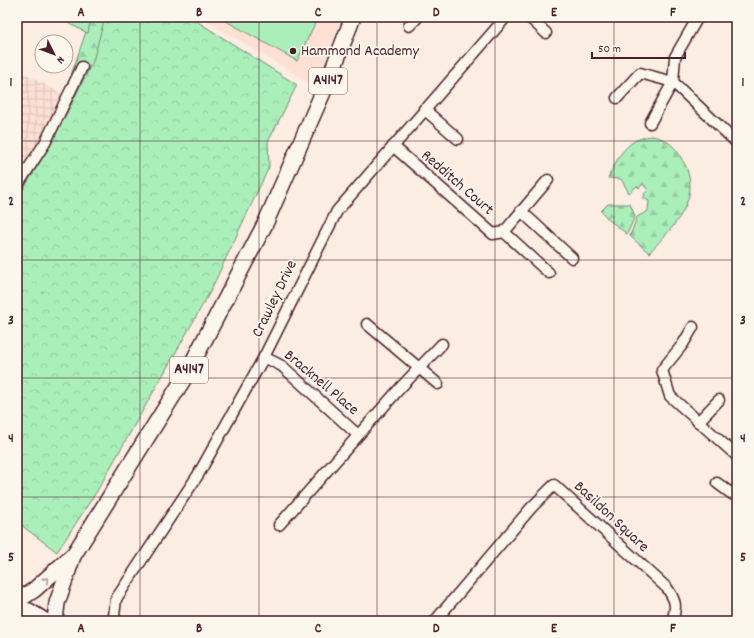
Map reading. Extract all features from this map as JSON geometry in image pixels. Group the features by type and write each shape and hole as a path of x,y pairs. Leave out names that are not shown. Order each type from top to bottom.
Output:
{"main road":[{"name":"A4147","path":"55,621 57,603 73,556 186,375 265,224 331,74 353,17"},
{"name":"A4147","path":"17,601 34,590 73,556"},
{"path":"17,608 29,611 46,621"}],"street":[{"path":"409,26 418,17"},
{"name":"Crawley Drive","path":"117,621 114,616 116,599 198,475 264,357 336,211 506,17"},
{"path":"529,17 546,33"},
{"path":"650,123 674,82 675,57 698,17"},
{"path":"17,186 45,143 82,67"},
{"path":"617,98 640,73 674,82 737,143"},
{"path":"424,109 458,139"},
{"name":"Redditch Court","path":"393,146 493,234 504,232 548,180"},
{"path":"521,211 572,258"},
{"name":"Redditch Court","path":"504,232 549,273"},
{"path":"367,324 418,369 438,384"},
{"path":"693,327 683,344 662,370 670,396 737,456"},
{"name":"Bracknell Place","path":"279,525 358,435 442,344"},
{"name":"Bracknell Place","path":"264,357 282,366 358,435"},
{"path":"698,422 719,400"},
{"path":"717,484 732,494 737,489"},
{"name":"Basildon Square","path":"435,621 531,508 554,485 666,588 674,598 676,607 672,621"}],"shaded area":[{"name":"Hammond Academy","path":"200,17 342,17 315,86"},
{"path":"17,69 62,94 40,139 17,174"}],"green space":[{"path":"57,17 91,17 88,33 87,33"},
{"path":"91,17 106,17 83,97 73,104 63,99 72,74 74,74 74,67"},
{"path":"105,17 190,17 297,85 268,142 269,167 210,292 97,491 57,552 17,522 17,199 50,146 93,61"},
{"path":"219,17 318,17 297,61"},
{"path":"651,136 668,142 675,148 687,169 690,185 689,196 679,217 665,236 649,253 630,236 637,217 648,211 649,201 643,198 645,196 644,194 648,190 643,184 639,188 637,186 629,193 621,179 608,178 619,156 629,145 642,138"},
{"path":"608,204 630,204 635,216 627,234 609,220 601,211"}],"place":[{"name":"Hammond Academy","path":"293,51"}]}
